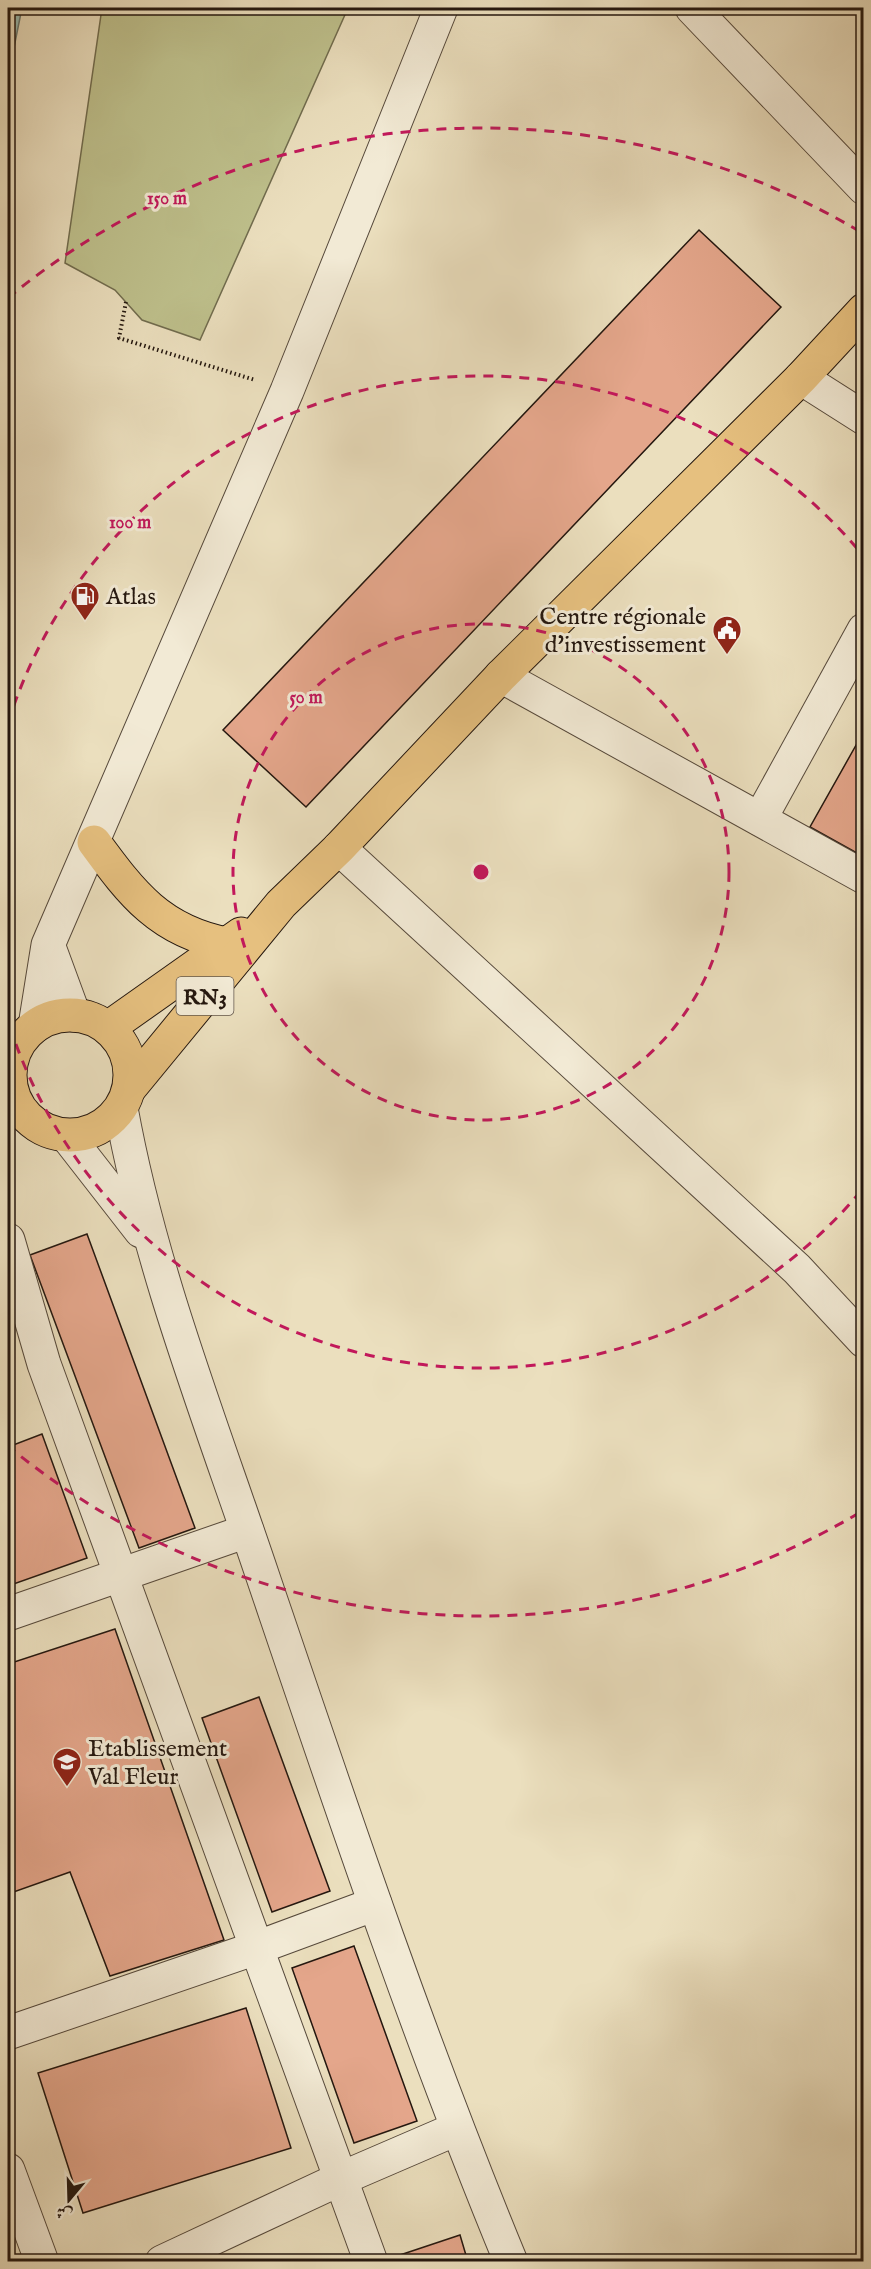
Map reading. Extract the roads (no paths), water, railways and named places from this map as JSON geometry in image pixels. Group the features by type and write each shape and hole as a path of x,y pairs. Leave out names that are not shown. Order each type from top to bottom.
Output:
{"main road":[{"name":"RN3","path":"8,1137 55,1133 88,1134 107,1124 281,904 339,848 501,676 801,378 864,310"},
{"path":"94,842 130,891 154,912 194,935 227,944"},
{"name":"RN3","path":"108,1028 281,904"},
{"path":"55,1133 29,1120 18,1106 11,1089 10,1060 17,1046 35,1026 53,1017 74,1015 92,1019 108,1028 123,1045 130,1067 125,1099"}],"street":[{"path":"35,1026 48,945 287,390 441,8"},
{"path":"692,8 864,188"},
{"path":"801,378 864,418"},
{"path":"760,819 864,630"},
{"path":"501,676 864,877"},
{"path":"339,848 797,1269 864,1341"},
{"path":"48,945 74,1015"},
{"path":"125,1099 134,1180 150,1243 375,1904 456,2129 511,2262"},
{"path":"55,1133 150,1243"},
{"path":"8,1240 44,1364 371,2262"},
{"path":"8,1614 247,1531"},
{"path":"8,2033 256,1948 375,1904"},
{"path":"162,2262 220,2249 340,2179 456,2129"},
{"path":"8,2170 42,2262"}],"water":[{"path":"8,8 22,8 8,77"}],"place":[{"name":"Atlas","path":"85,622"},
{"name":"Centre régionale d'investissement","path":"727,656"},
{"name":"Etablissement Val Fleur","path":"67,1788"}]}
